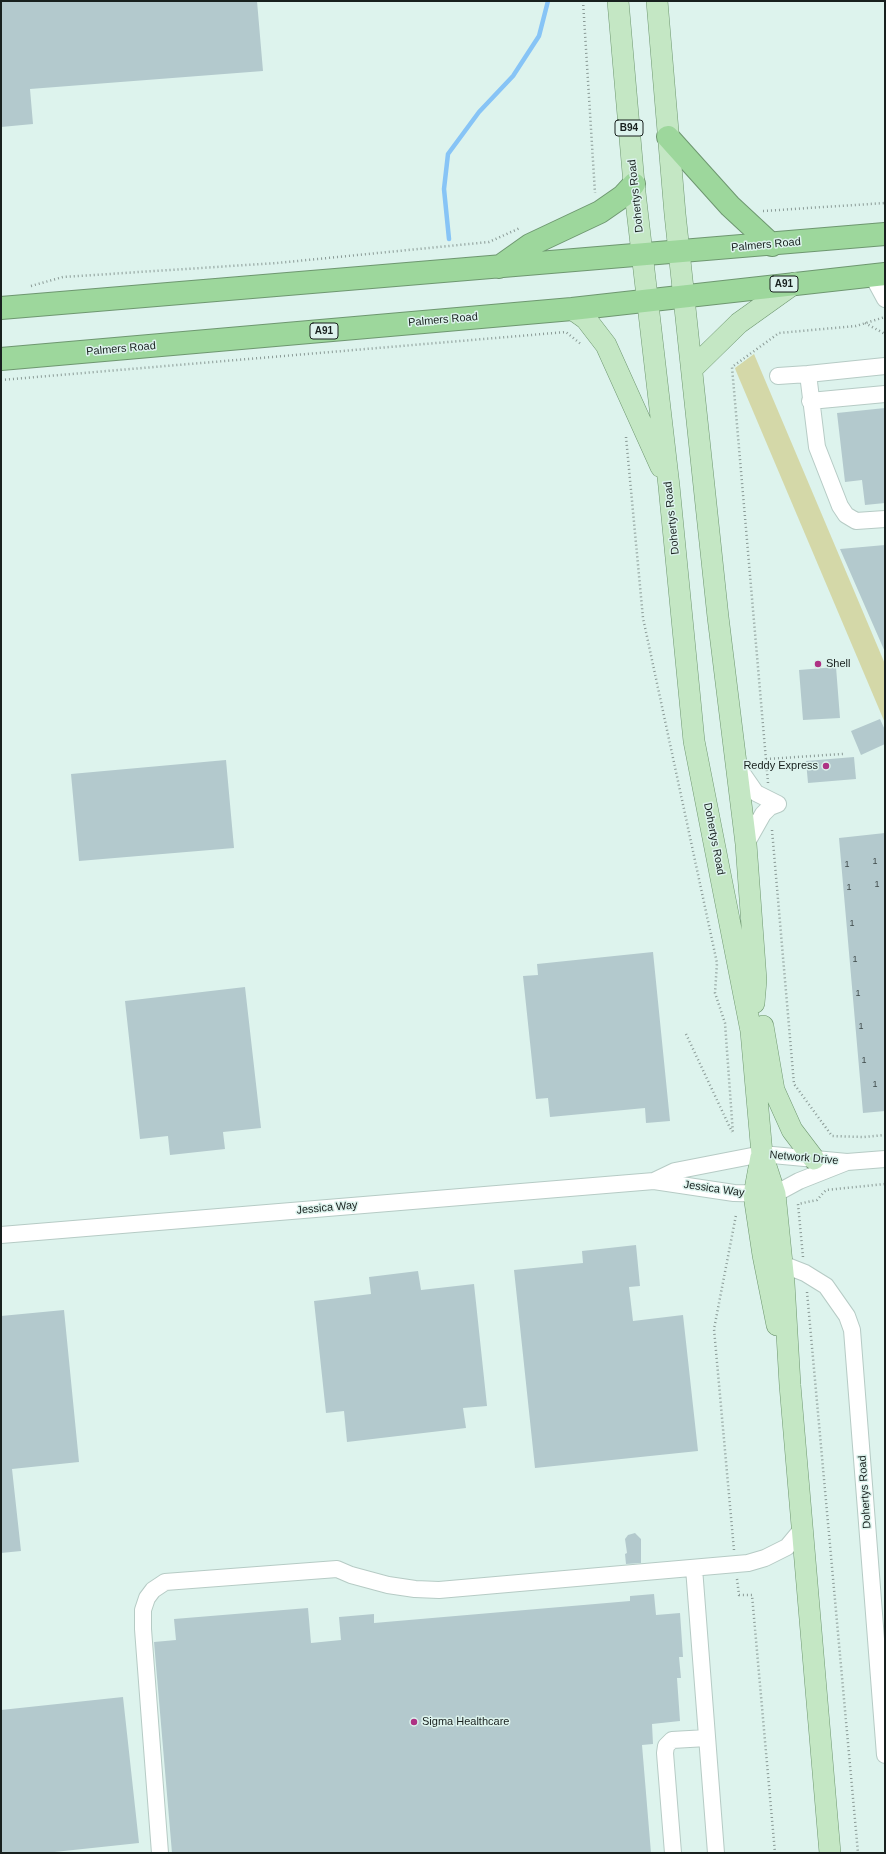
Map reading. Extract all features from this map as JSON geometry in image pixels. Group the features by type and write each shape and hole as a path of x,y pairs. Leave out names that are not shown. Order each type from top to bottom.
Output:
{"highway":[{"path":"668,137 730,206 772,245"},
{"path":"498,268 530,245 600,212 623,196 634,184"},
{"name":"Palmers Road","path":"1,308 679,253 885,234"},
{"name":"Palmers Road","path":"1,359 572,309 879,274"}],"main road":[{"name":"Dohertys Road","path":"618,1 634,184 669,486 694,741 751,1031 762,1154 775,1194 789,1347 790,1384 830,1853"},
{"name":"Dohertys Road","path":"657,1 679,253 718,617 746,844 756,980 751,1031"},
{"path":"692,369 739,323 794,283"},
{"path":"572,309 586,319 606,345 669,486"},
{"path":"756,980 774,1090 792,1130 814,1159"},
{"name":"Dohertys Road","path":"762,1154 754,1195 772,1304 790,1384"}],"street":[{"path":"879,274 885,299"},
{"path":"778,376 885,366"},
{"path":"808,374 810,401 817,447 840,506 846,514 856,521 885,519"},
{"path":"810,401 885,394"},
{"path":"737,766 756,793 770,804 762,814 746,844"},
{"name":"Network Drive","path":"762,1154 847,1162 885,1159"},
{"name":"Jessica Way","path":"654,1181 675,1171 762,1154"},
{"name":"Network Drive","path":"775,1194 799,1181 847,1162"},
{"name":"Jessica Way","path":"1,1235 654,1181 754,1195 775,1194"},
{"name":"Dohertys Road","path":"782,1264 805,1272 826,1286 847,1316 852,1330 885,1755"},
{"path":"160,1853 142,1629 143,1610 147,1598 153,1590 165,1582 337,1569 351,1575 388,1585 416,1589 439,1590 748,1563 765,1558 787,1547 802,1529"},
{"path":"694,1568 716,1853"},
{"path":"673,1853 665,1754 666,1746 672,1740 707,1738"}],"path":[{"path":"583,1 596,193 588,196"},
{"path":"760,212 885,203"},
{"path":"27,287 63,277 277,263 489,242 525,226"},
{"path":"885,317 856,326 779,333 732,367 794,1084 832,1136 864,1137 885,1135"},
{"path":"866,323 885,334"},
{"path":"1,380 566,332 584,347"},
{"path":"626,431 643,618 717,964 715,993 725,1022 733,1134 686,1034"},
{"path":"766,759 843,754"},
{"path":"858,1853 798,1204 817,1200 826,1190 885,1184"},
{"path":"736,1215 714,1329 739,1594 752,1595 775,1853"}],"green space":[{"path":"754,354 885,664 885,723 736,371 735,368"}],"building":[{"path":"1,1 257,1 263,71 30,89 33,124 1,127"},
{"path":"885,408 885,503 865,505 862,480 845,482 837,413"},
{"path":"885,545 885,652 840,549"},
{"path":"836,667 840,718 803,720 799,670"},
{"path":"880,719 885,730 885,744 861,755 851,731"},
{"name":"Reddy Express","path":"854,757 856,779 808,783 806,761"},
{"path":"226,760 234,848 79,861 71,774"},
{"path":"885,833 885,1111 863,1113 839,838"},
{"path":"653,952 670,1121 646,1123 645,1108 550,1117 548,1098 536,1099 523,976 538,975 537,964"},
{"path":"245,987 261,1128 223,1132 225,1149 170,1155 168,1136 140,1139 125,1001"},
{"path":"636,1245 640,1286 629,1287 633,1321 683,1315 698,1451 535,1468 514,1270 583,1263 582,1251"},
{"path":"418,1271 421,1290 474,1284 487,1406 463,1408 466,1428 347,1442 344,1411 326,1413 314,1301 371,1294 369,1277"},
{"path":"64,1310 79,1462 12,1469 21,1551 1,1553 1,1316"},
{"path":"635,1533 641,1539 641,1563 626,1564 625,1554 627,1553 625,1539 628,1535"},
{"name":"Sigma Healthcare","path":"654,1594 656,1615 680,1613 683,1657 679,1657 681,1678 677,1678 680,1721 652,1724 653,1744 642,1745 651,1853 172,1853 154,1642 176,1640 174,1619 308,1608 311,1643 341,1640 339,1617 374,1614 374,1623 630,1601 630,1596"},
{"path":"123,1697 139,1843 45,1853 1,1853 1,1710"}],"waterway":[{"path":"449,239 444,189 448,154 479,112 513,76 539,36 548,1"}],"place":[{"name":"Shell","path":"818,664"},
{"name":"Reddy Express","path":"826,766"},
{"name":"Sigma Healthcare","path":"414,1722"}]}
